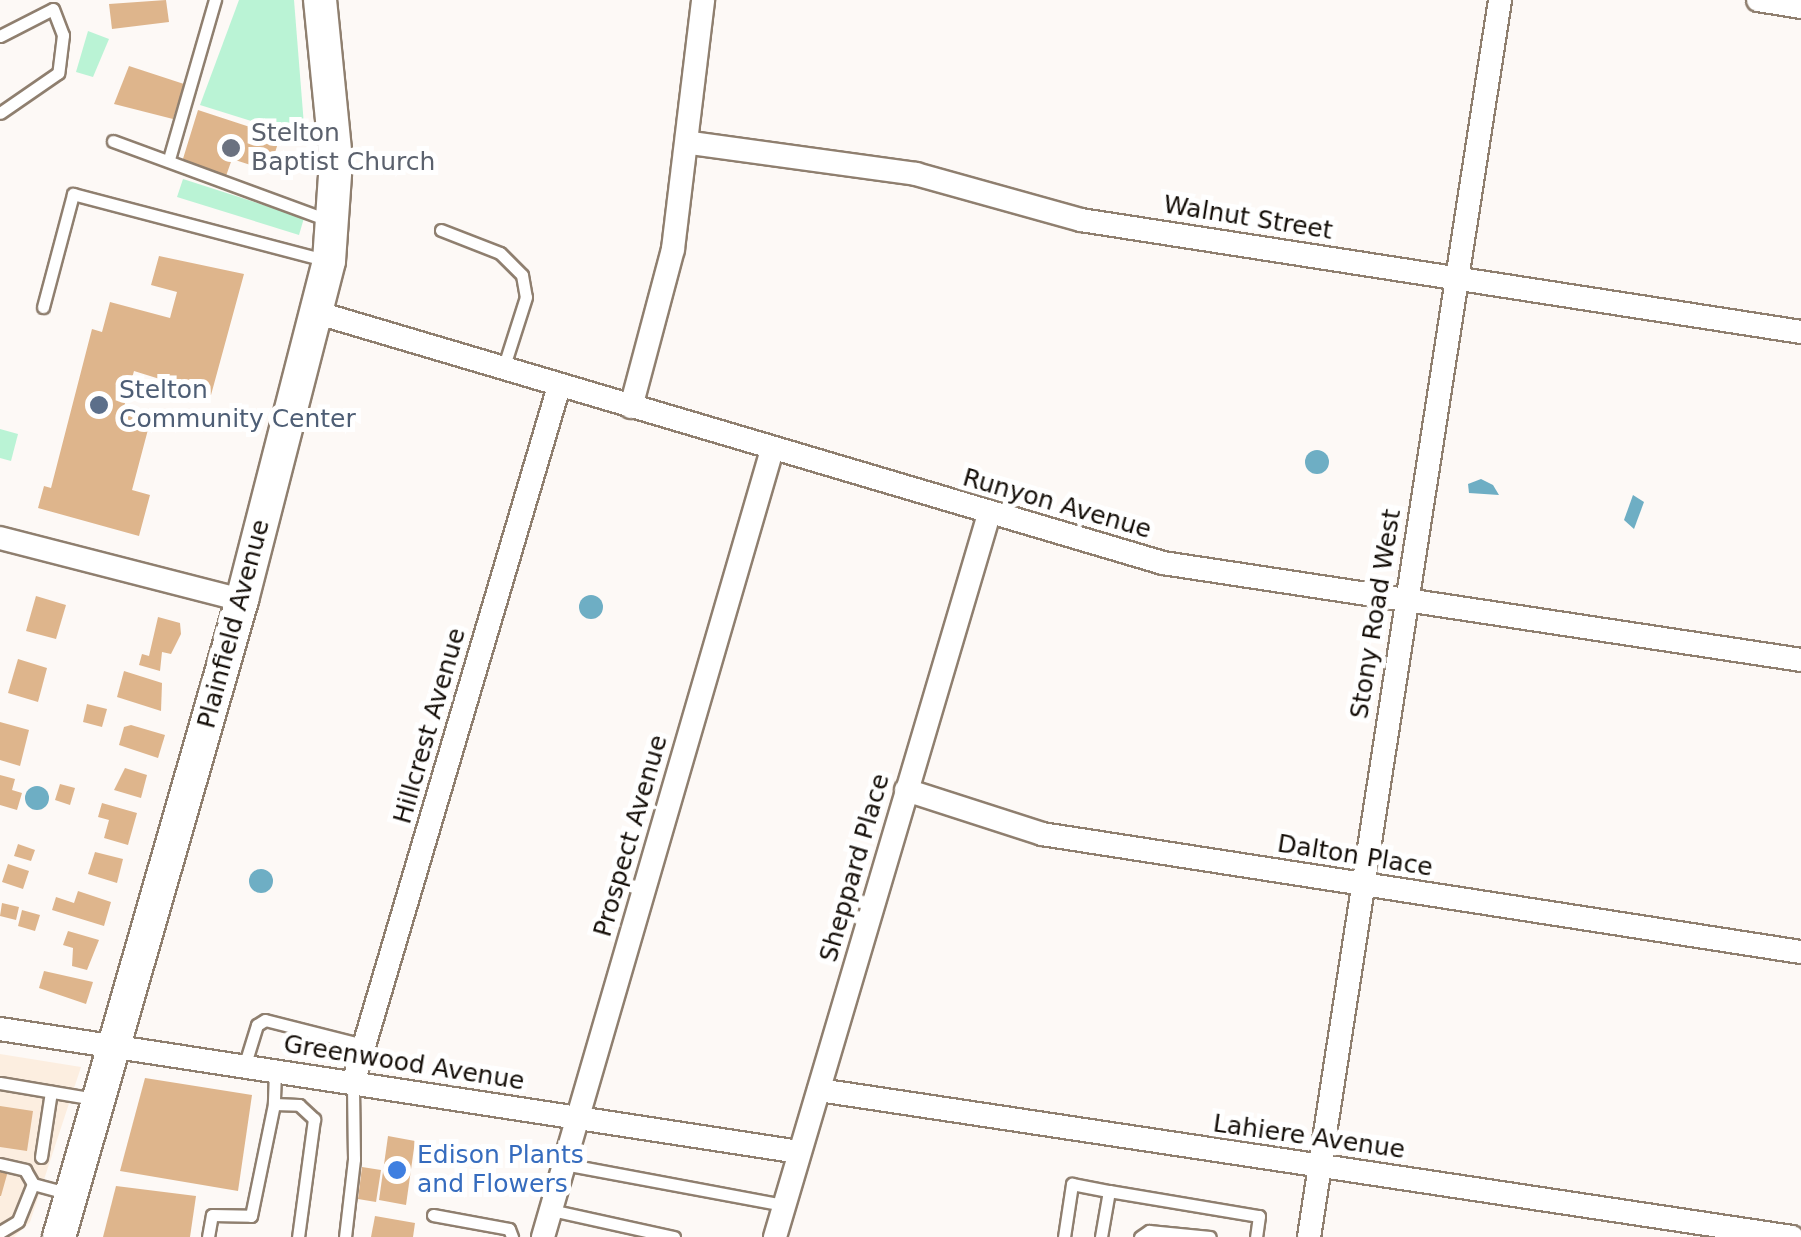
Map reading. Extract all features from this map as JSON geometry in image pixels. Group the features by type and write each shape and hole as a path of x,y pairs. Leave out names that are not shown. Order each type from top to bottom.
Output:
{"main road":[{"name":"Plainfield Avenue","path":"58,1237 242,600 329,262 334,222 333,110 320,0"}],"street":[{"path":"631,407 674,249 691,143 703,0"},
{"name":"Stony Road West","path":"1309,1237 1500,0"},
{"path":"1758,0 1801,7"},
{"name":"Walnut Street","path":"691,143 833,158 1082,220 1801,332"},
{"name":"Runyon Avenue","path":"318,313 1163,563 1801,660"},
{"name":"Hillcrest Avenue","path":"353,1082 559,386"},
{"name":"Prospect Avenue","path":"542,1237 772,450"},
{"name":"Sheppard Place","path":"775,1237 989,514"},
{"path":"0,538 242,600"},
{"name":"Dalton Place","path":"906,790 1042,834 1801,952"},
{"name":"Greenwood Avenue","path":"0,1030 799,1152"},
{"name":"Lahiere Avenue","path":"819,1090 1318,1167 1646,1226 1792,1237"}],"lane":[{"path":"168,159 214,0"},
{"path":"0,36 53,9 63,35 58,73 0,114"},
{"path":"113,141 334,222"},
{"path":"44,307 73,194 329,262"},
{"path":"440,230 500,253 522,275 526,297 503,369"},
{"path":"244,1067 257,1025 265,1020 364,1045"},
{"path":"208,1237 212,1215 251,1216 274,1104 275,1071"},
{"path":"299,1105 302,1075"},
{"path":"345,1237 354,1160 353,1082"},
{"path":"0,1083 100,1099"},
{"path":"41,1158 51,1092"},
{"path":"274,1104 299,1105 314,1119 298,1237"},
{"path":"0,1164 24,1170 34,1184 71,1194"},
{"path":"564,1164 784,1206"},
{"path":"0,1232 18,1221 34,1184"},
{"path":"1064,1237 1072,1184 1259,1216 1256,1237"},
{"path":"1101,1237 1109,1191"},
{"path":"550,1210 674,1237"},
{"path":"433,1214 509,1230 512,1237"},
{"path":"1140,1237 1150,1232 1210,1237"}],"shaded area":[{"path":"0,1054 81,1067 30,1222 14,1237 0,1237"}],"green space":[{"path":"239,0 294,0 305,138 200,105"},
{"path":"88,31 109,39 93,77 76,72"},
{"path":"183,179 304,218 299,235 177,197"},
{"path":"0,429 18,434 11,461 0,458"}],"water":[{"path":"1317,450 1326,453 1326,471 1317,474 1308,471 1305,462 1308,453"},
{"path":"1481,479 1493,485 1499,495 1469,493 1468,484"},
{"path":"1633,495 1644,502 1634,529 1624,520"},
{"path":"591,595 603,607 591,619 579,607"},
{"path":"37,786 49,798 37,810 25,798"},
{"path":"261,869 273,881 261,893 249,881"}],"building":[{"path":"166,0 169,22 112,29 109,4"},
{"path":"129,66 184,84 173,119 114,104"},
{"name":"Stelton Baptist Church","path":"198,110 280,137 269,171 232,159 226,176 182,162"},
{"name":"Stelton Community Center","path":"159,256 244,274 211,395 134,371 122,414 150,422 132,490 150,495 139,536 38,508 44,486 51,488 92,329 102,332 110,302 170,318 177,292 151,285"},
{"path":"36,596 66,605 56,639 26,631"},
{"path":"158,617 180,623 181,634 171,654 162,652 160,671 139,665 142,654 149,656"},
{"path":"18,659 47,668 38,702 8,693"},
{"path":"124,671 162,683 161,711 117,697"},
{"path":"87,704 107,709 102,727 83,722"},
{"path":"0,722 29,730 20,766 0,760"},
{"path":"131,725 165,735 158,758 119,745 124,727"},
{"path":"125,768 147,775 141,798 114,790"},
{"path":"0,775 15,779 12,790 22,793 17,810 0,805"},
{"path":"60,784 75,788 70,805 55,800"},
{"path":"102,803 137,813 128,845 104,838 109,820 98,817"},
{"path":"18,844 35,850 31,861 14,856"},
{"path":"95,852 123,859 117,883 88,874"},
{"path":"8,864 29,871 23,889 2,882"},
{"path":"78,891 111,902 104,926 52,910 56,897 74,903"},
{"path":"2,903 19,907 16,920 0,916"},
{"path":"22,910 40,915 35,931 18,926"},
{"path":"68,931 99,940 87,970 72,966 73,948 63,945"},
{"path":"44,971 93,982 86,1004 39,988"},
{"path":"145,1078 252,1095 238,1191 120,1171"},
{"path":"0,1106 33,1111 27,1151 0,1147"},
{"name":"Edison Plants and Flowers","path":"388,1136 415,1141 406,1205 379,1200"},
{"name":"Edison Plants and Flowers","path":"362,1167 381,1170 376,1202 358,1199"},
{"path":"0,1170 8,1171 1,1196 0,1196"},
{"path":"116,1186 196,1196 190,1237 103,1237"},
{"name":"Edison Plants and Flowers","path":"375,1216 415,1223 413,1237 371,1237"}],"place":[{"name":"Stelton Baptist Church","path":"231,148"},
{"name":"Stelton Community Center","path":"99,405"},
{"name":"Edison Plants and Flowers","path":"397,1170"}]}
